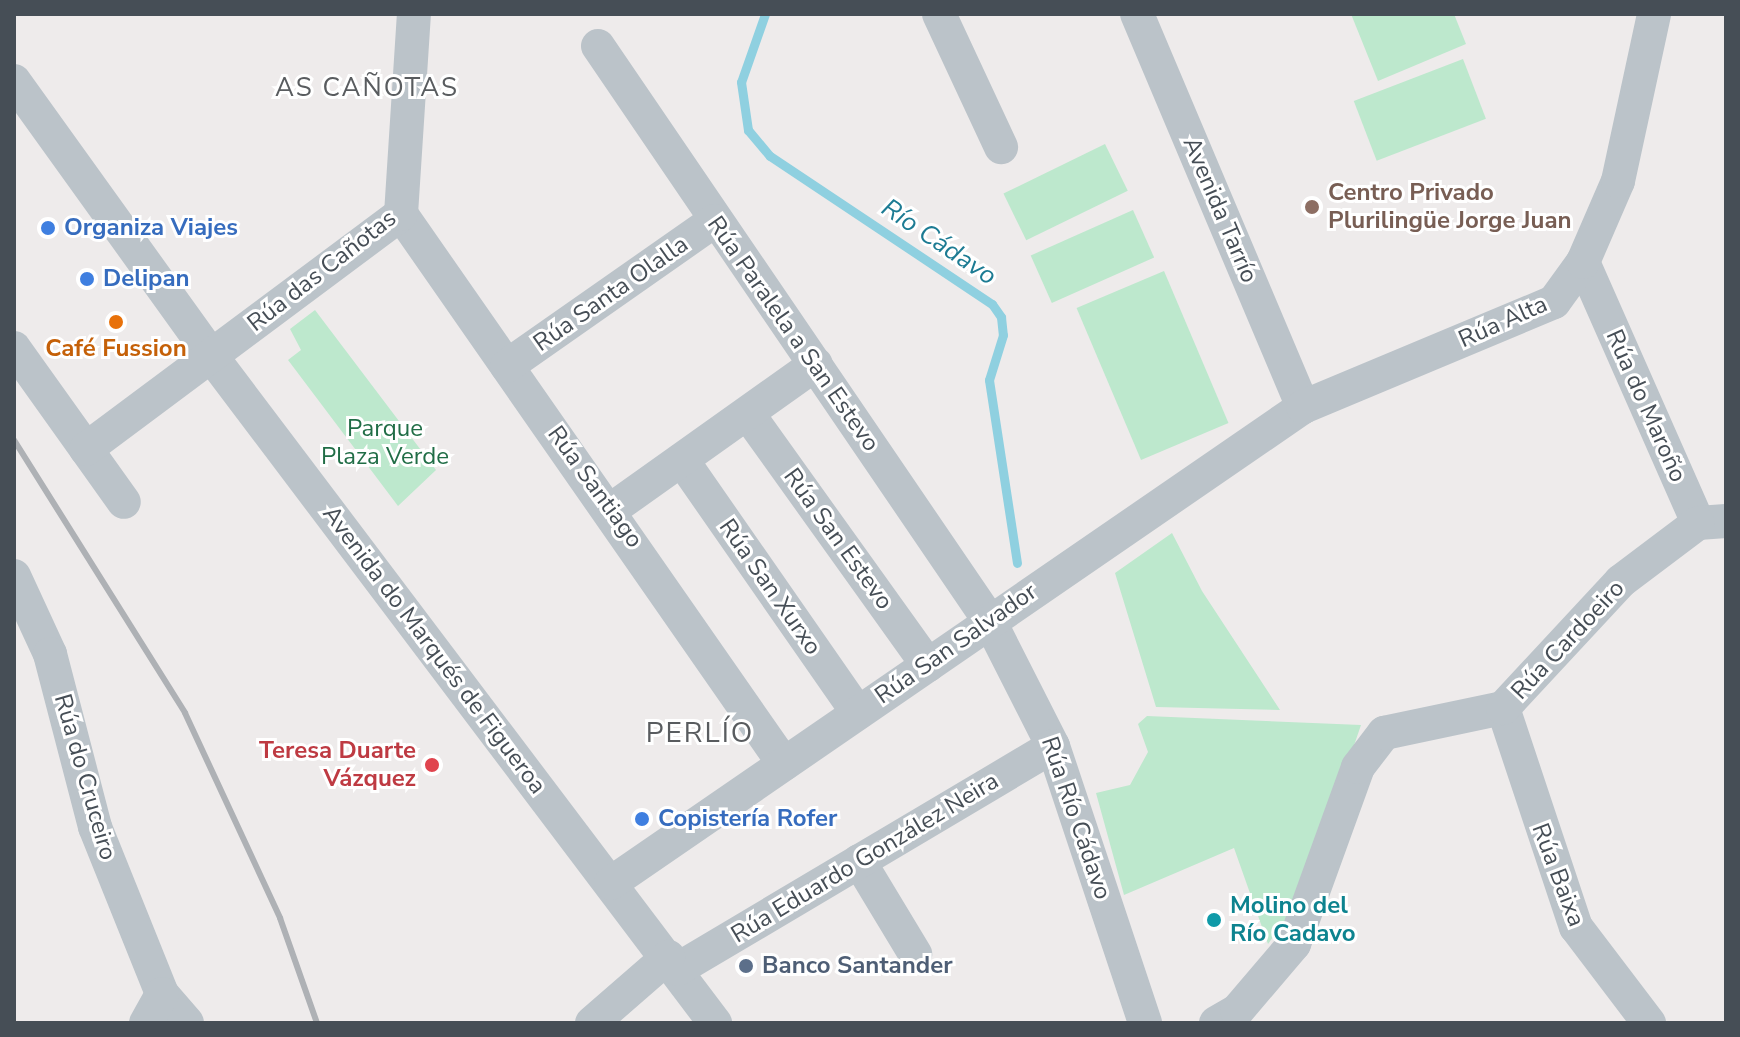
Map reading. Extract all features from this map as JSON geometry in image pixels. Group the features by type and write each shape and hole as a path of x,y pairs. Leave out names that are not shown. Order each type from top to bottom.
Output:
{"street":[{"name":"Rúa das Cañotas","path":"86,449 401,214 414,14"},
{"path":"939,14 1001,147"},
{"name":"Avenida Tarrío","path":"1137,14 1303,407"},
{"name":"Rúa Alta","path":"1303,407 1554,302 1583,262 1618,181 1654,14"},
{"name":"Rúa Paralela a San Estevo","path":"598,46 714,221 816,364 989,620"},
{"name":"Avenida do Marqués de Figueroa","path":"14,81 212,357 673,963 715,1023"},
{"name":"Rúa Santiago","path":"401,214 612,509 784,764"},
{"name":"Rúa Santa Olalla","path":"507,366 714,221"},
{"name":"Rúa do Maroño","path":"1583,262 1712,522"},
{"path":"14,348 124,502"},
{"path":"612,509 816,364"},
{"name":"Rúa San Salvador","path":"611,883 989,620 1303,407"},
{"name":"Rúa San Estevo","path":"748,414 928,665"},
{"name":"Rúa San Xurxo","path":"682,460 858,713"},
{"name":"Rúa Cardoeiro","path":"1216,1023 1237,1011 1294,944 1358,767 1384,733 1503,708 1621,581 1712,522"},
{"name":"Rúa do Cruceiro","path":"14,576 50,654 95,827 154,1008 187,1023"},
{"name":"Rúa Río Cádavo","path":"989,620 1053,746 1145,1023"},
{"name":"Rúa Baixa","path":"1503,708 1576,927 1649,1023"},
{"name":"Rúa Eduardo González Neira","path":"592,1023 673,963 859,861 1053,746"},
{"path":"859,861 915,954"}],"green space":[{"path":"1351,14 1454,14 1466,44 1378,81"},
{"path":"1463,59 1486,119 1377,161 1354,101"},
{"path":"1105,144 1128,191 1026,240 1003,194"},
{"path":"1133,210 1154,258 1052,303 1031,256"},
{"path":"1164,271 1228,423 1141,460 1077,308"},
{"name":"Parque Plaza Verde","path":"315,310 436,470 398,506 288,360 301,350 290,329"},
{"path":"1172,533 1202,591 1280,710 1156,707 1115,573"},
{"path":"1147,716 1361,725 1302,897 1268,944 1234,848 1124,895 1096,793 1130,785 1148,752 1138,724"}],"waterway":[{"name":"Río Cádavo","path":"765,14 741,82 748,130 770,156 992,304 1001,317 1003,335 989,380 1017,563"}],"railway":[{"path":"14,440 185,713 280,918 317,1023"}],"place":[{"name":"Centro Privado Plurilingüe Jorge Juan","path":"1312,207"},
{"name":"Organiza Viajes","path":"48,228"},
{"name":"Delipan","path":"87,279"},
{"name":"Café Fussion","path":"116,322"},
{"name":"Teresa Duarte Vázquez","path":"432,765"},
{"name":"Copistería Rofer","path":"642,819"},
{"name":"Molino del Río Cadavo","path":"1214,920"},
{"name":"Banco Santander","path":"746,966"}],"district":[{"name":"AS CAÑOTAS","path":"367,88"},
{"name":"PERLÍO","path":"700,733"}]}
